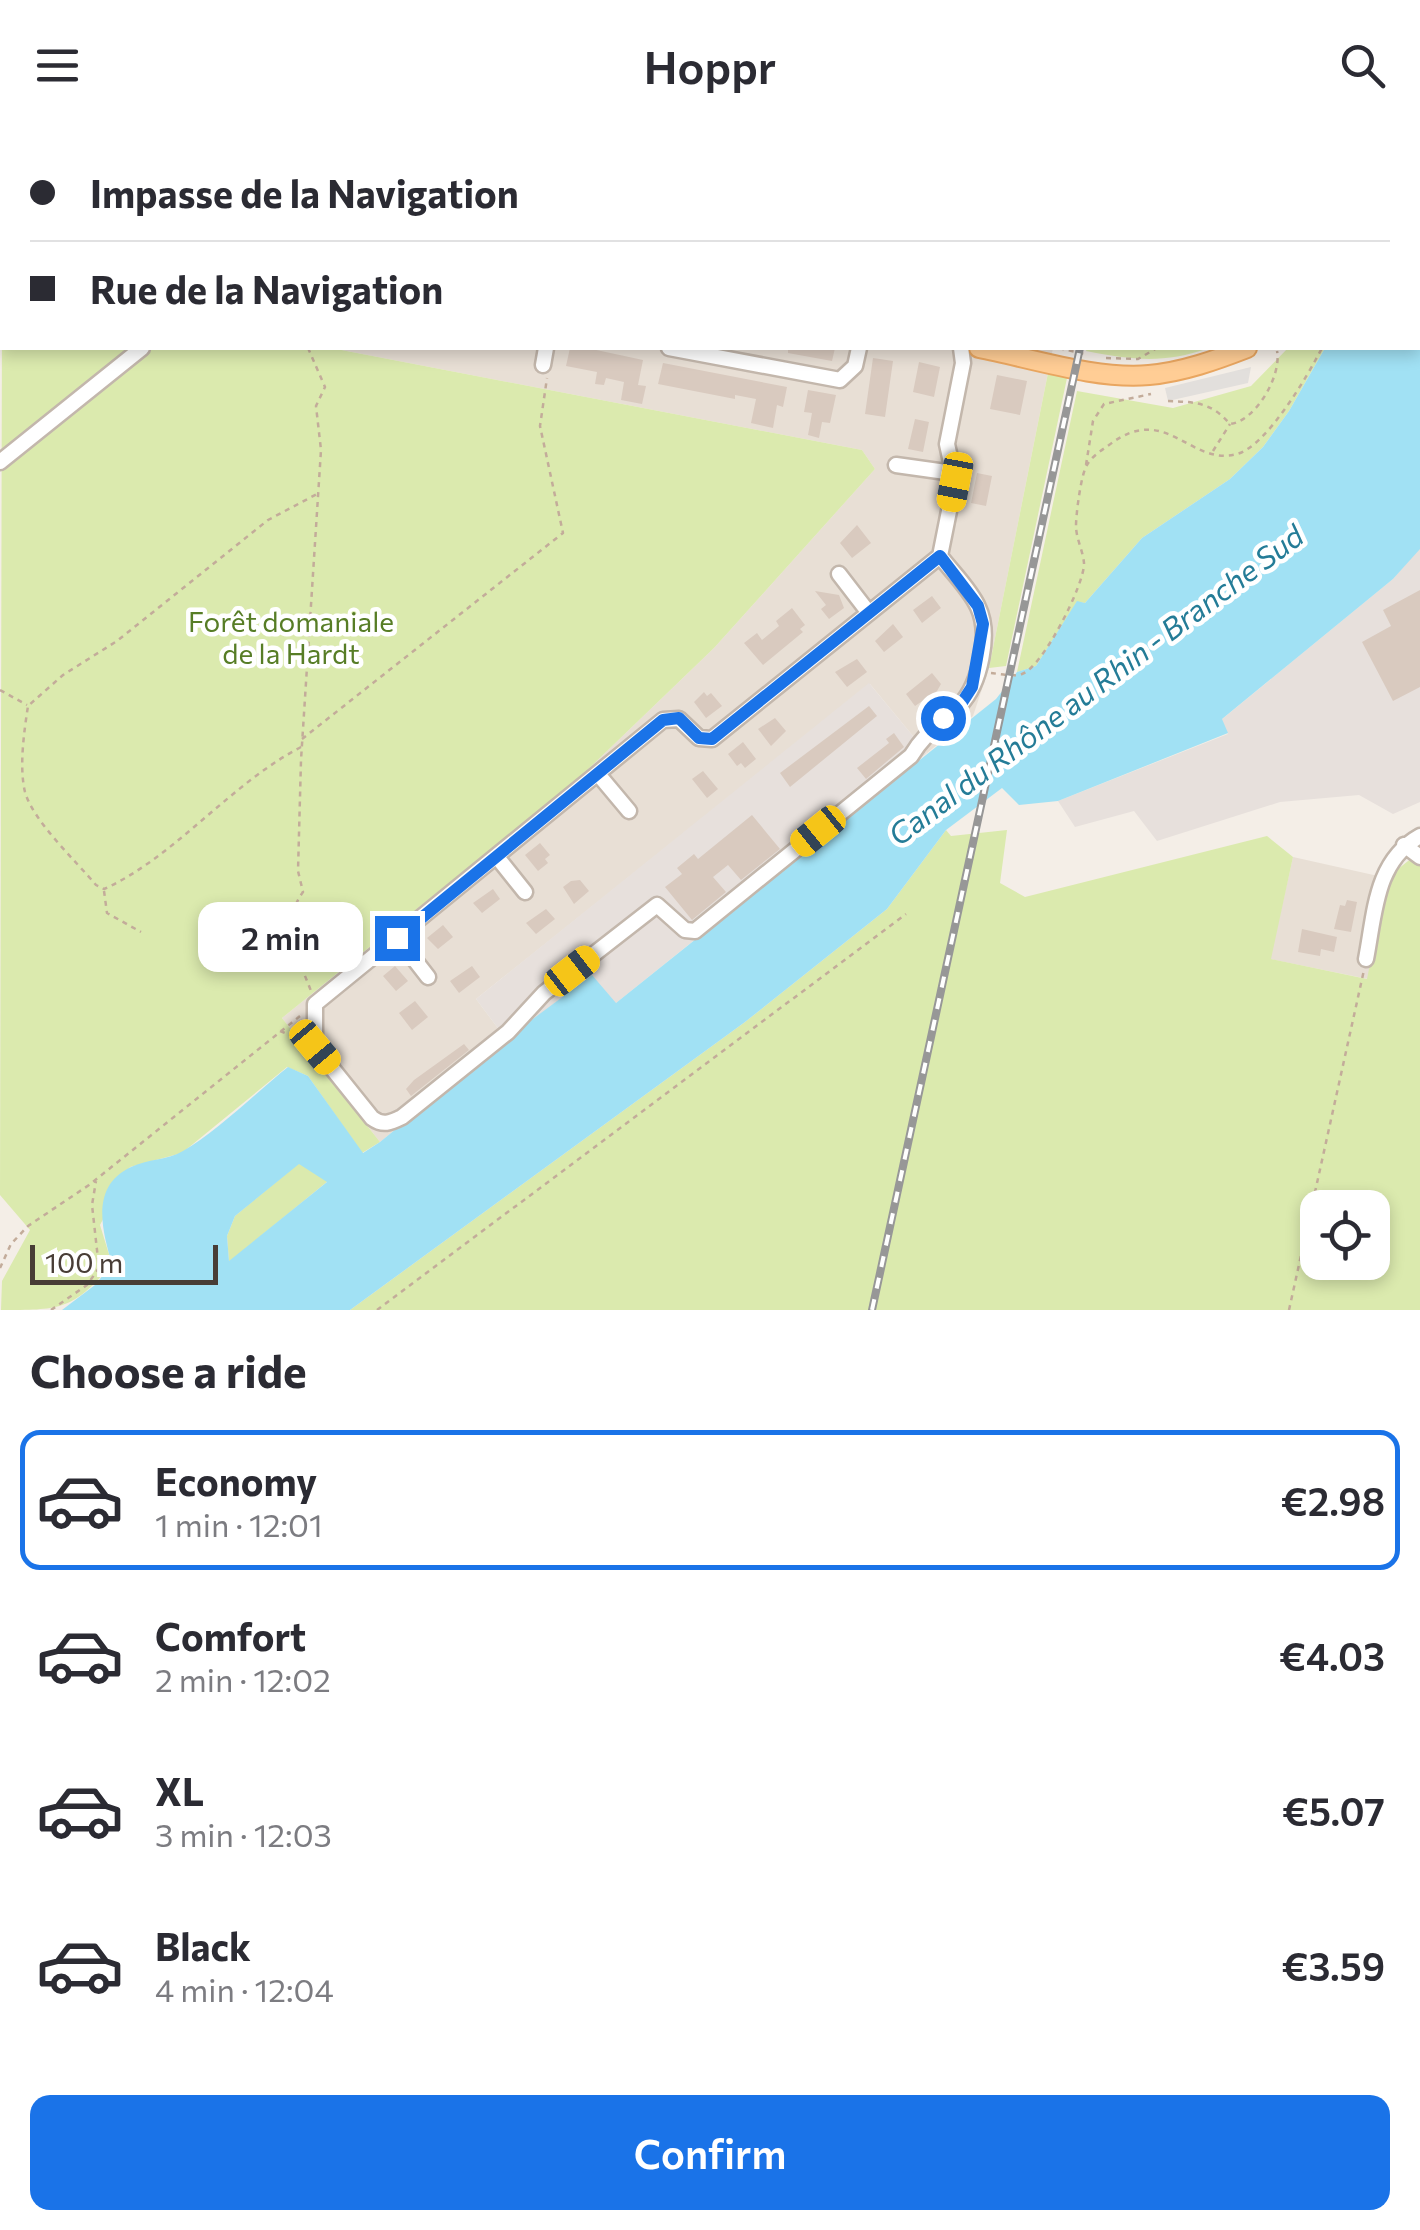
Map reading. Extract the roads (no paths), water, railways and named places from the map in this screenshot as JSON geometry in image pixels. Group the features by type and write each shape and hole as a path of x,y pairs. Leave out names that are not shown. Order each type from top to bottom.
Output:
{"main road":[{"path":"999,350 1059,356 1120,374 1148,375 1194,367 1241,350"}],"street":[{"path":"0,462 140,350"},
{"path":"543,364 546,350"},
{"path":"680,350 840,380 854,366 858,350"},
{"path":"940,556 978,606 983,624 977,670 961,704 924,733 911,756 695,930 686,930 657,905 544,992 508,1032 402,1117 380,1124 372,1118 315,1047 316,1010 397,938 663,720 679,718 699,738 712,739 940,556 955,482 946,444 963,363 960,350"},
{"path":"896,464 953,472"},
{"path":"838,574 870,612"},
{"path":"598,774 629,811"},
{"path":"1366,959 1381,880 1404,845 1420,836"},
{"path":"1404,845 1420,857"},
{"path":"497,857 525,892"},
{"path":"397,938 428,976"}],"water":[{"name":"Canal du Rhône au Rhin - Branche Sud","path":"1324,350 1420,350 1420,549 1393,579 1222,719 1228,733 1058,801 1019,805 1002,788 946,830 887,909 745,1022 350,1310 62,1310 95,1285 112,1264 102,1210 109,1185 118,1175 196,1143 288,1067 308,1076 363,1153 592,975 616,1003 996,699 1017,672 1036,666 1077,601 1085,603 1142,538 1230,479 1263,447","holes":["299,1164 327,1182 229,1261 227,1236 235,1216"]}],"railway":[{"path":"872,1310 1080,350"}],"park label":[{"name":"Forêt domaniale de la Hardt","path":"291,637"}]}
